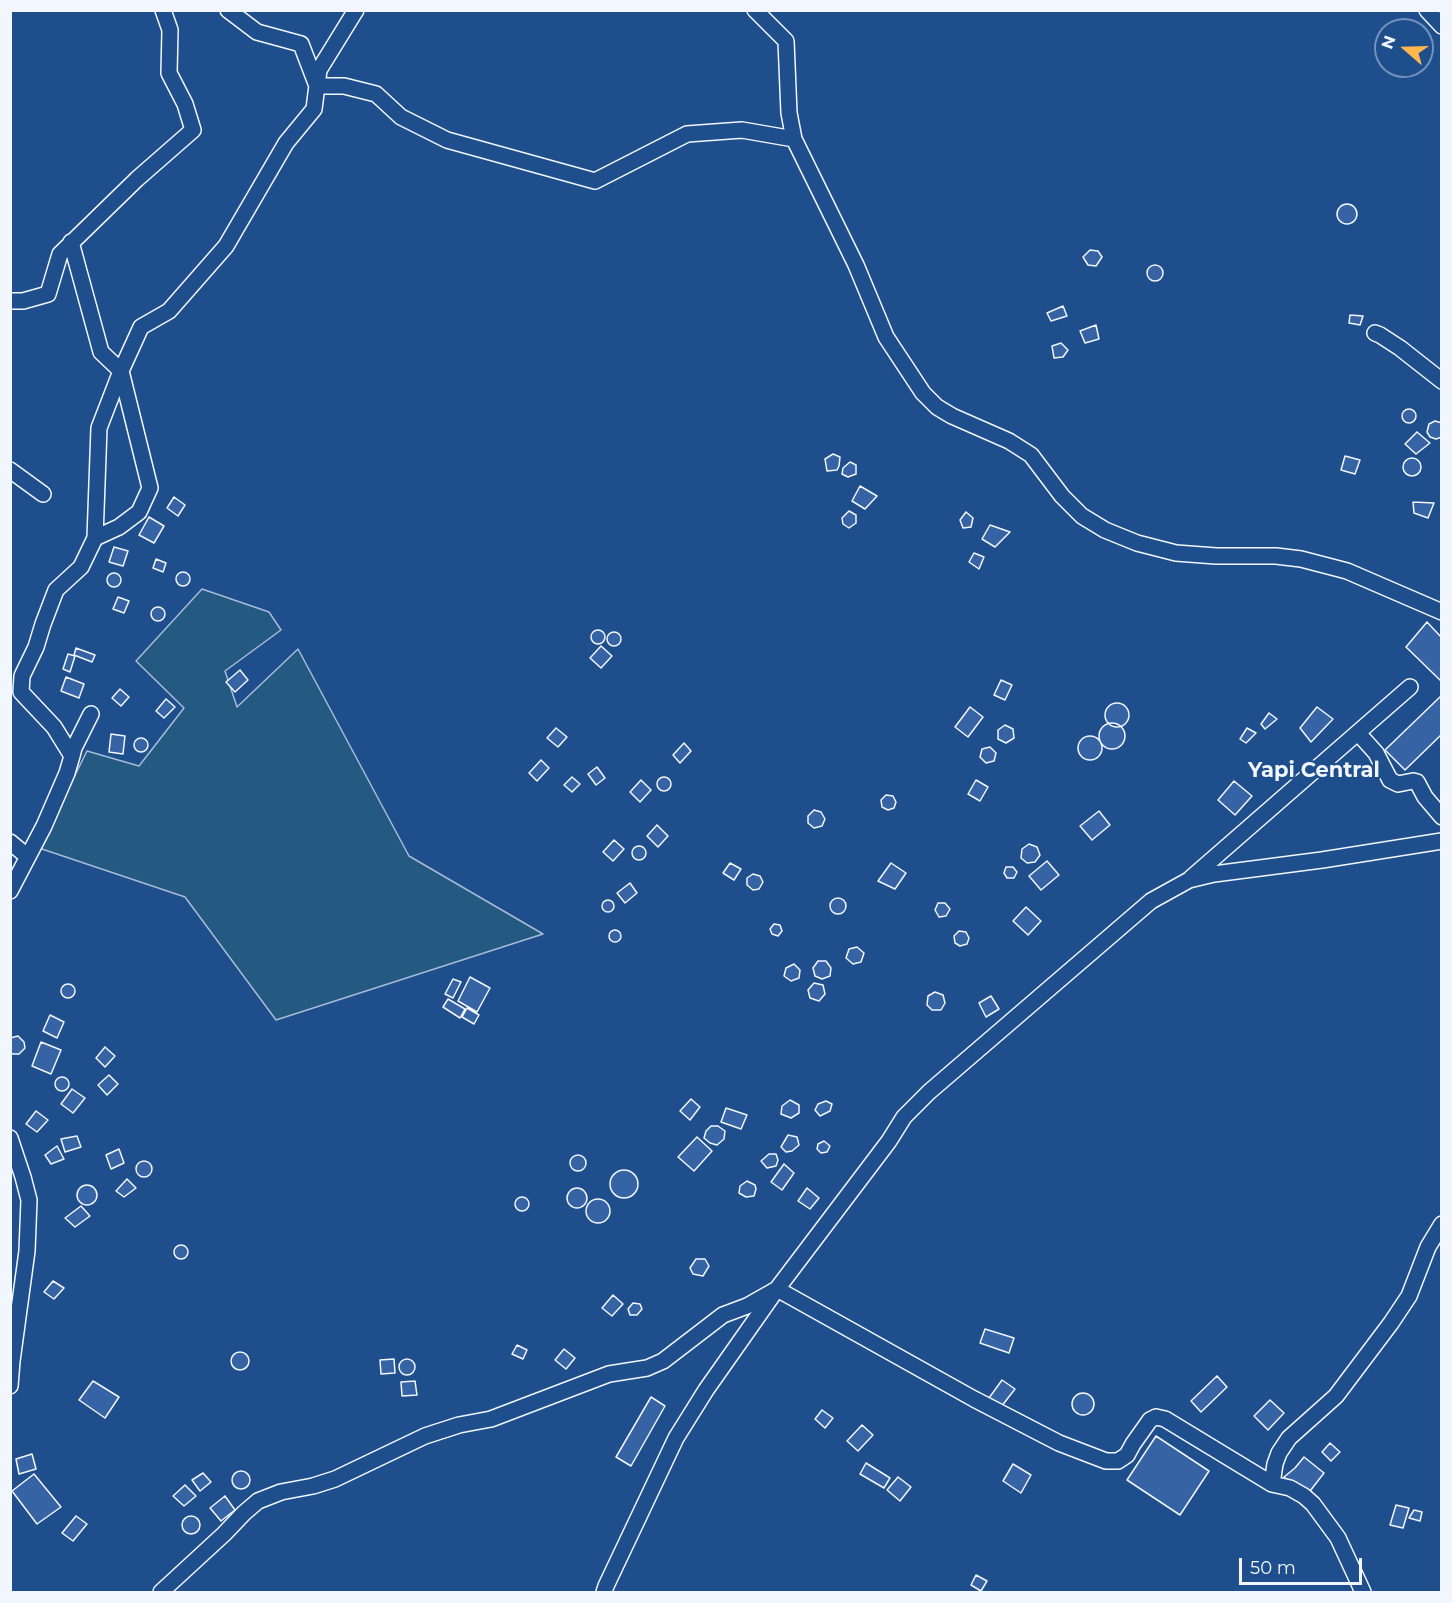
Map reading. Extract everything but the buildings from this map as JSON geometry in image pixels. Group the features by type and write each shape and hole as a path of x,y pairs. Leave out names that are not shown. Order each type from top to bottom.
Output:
{"street":[{"path":"10,301 23,301 48,294 60,255 71,242 193,130 185,104 169,73 170,30 163,10"},
{"path":"228,10 257,32 301,44 317,86"},
{"path":"72,756 54,727 21,692 22,676 36,647 56,590 81,567 95,538 99,428 141,327 169,311 226,246 286,143 314,109 319,70 356,10"},
{"path":"755,10 786,41 789,113 794,139 856,265 886,337 924,393 937,407 1009,441 1031,455 1062,496 1082,516 1105,530 1137,543 1176,552 1216,556 1276,555 1312,562 1347,571 1442,612"},
{"path":"1427,10 1442,26"},
{"path":"317,86 344,86 376,94 401,117 447,140 595,181 687,134 742,130 794,139"},
{"path":"71,242 101,352 121,371 150,488 139,513 119,527 95,538"},
{"path":"1376,333 1400,348 1442,381"},
{"path":"10,470 43,494"},
{"path":"604,1593 676,1438 706,1390 777,1289 889,1141 904,1116 1151,901 1189,880 1410,687"},
{"path":"10,891 44,826 67,773 74,748 91,714"},
{"path":"1358,733 1376,753 1390,780 1398,784 1417,782 1425,797 1442,817"},
{"path":"1189,880 1214,874 1442,841"},
{"path":"10,842 28,857"},
{"path":"10,1138 24,1177 29,1200 27,1251 10,1386"},
{"path":"1272,1484 1279,1453 1289,1438 1336,1396 1409,1296 1428,1247 1442,1224"},
{"path":"777,1289 974,1399 1059,1443 1094,1457 1106,1461 1119,1461 1127,1455 1150,1420 1156,1417 1165,1419 1272,1484 1297,1491 1313,1504 1338,1538 1363,1593"},
{"path":"161,1593 258,1501 281,1492 335,1479 425,1436 459,1425 491,1419 609,1374 647,1368 663,1361 723,1315 747,1306 777,1289"}],"shaded area":[{"path":"202,589 269,612 281,630 225,671 237,707 298,649 409,856 543,934 276,1020 185,897 39,848 87,751 139,766 184,708 136,661"}],"district":[{"name":"Yapi Central","path":"1314,771"}]}
